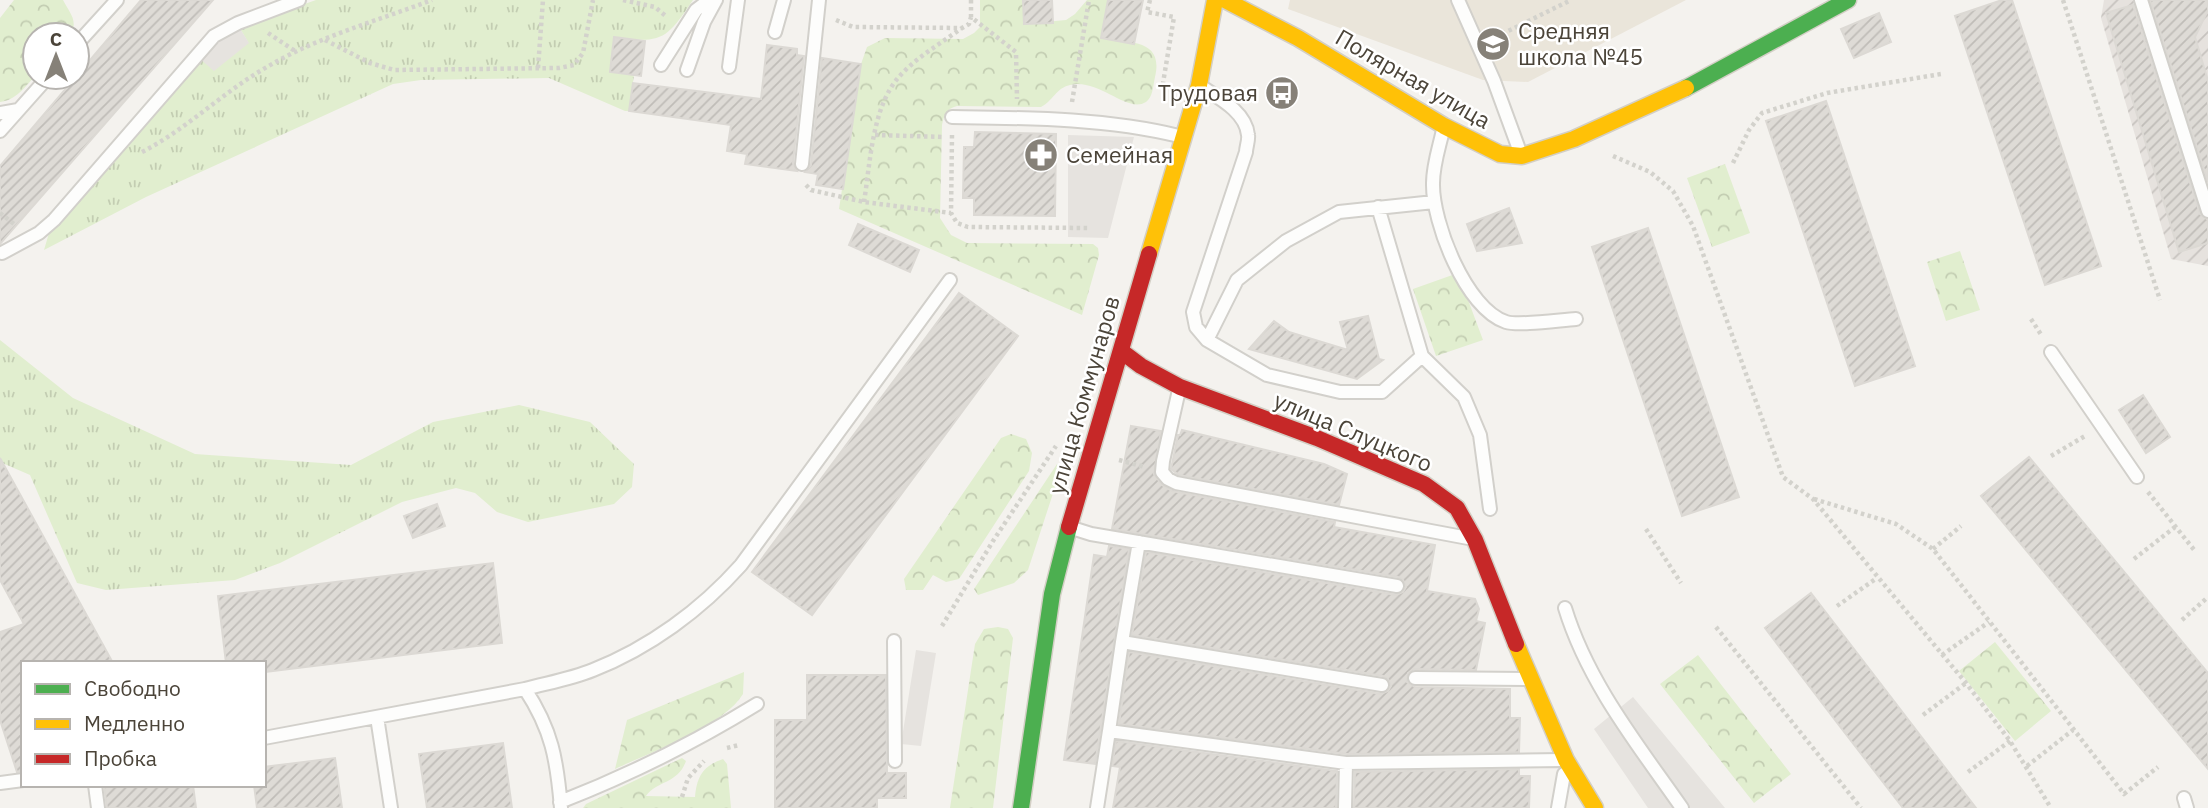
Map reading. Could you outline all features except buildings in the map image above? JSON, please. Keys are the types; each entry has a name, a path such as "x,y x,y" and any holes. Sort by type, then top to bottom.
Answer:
{"street":[{"name":"улица Коммунаров","path":"1021,808 1052,594 1069,527 1199,85 1215,0"},
{"name":"Полярная улица","path":"1225,0 1298,38 1444,127 1500,154 1522,156"},
{"path":"1522,156 1574,139 1702,81 1848,0"},
{"name":"улица Слуцкого","path":"1121,351 1141,366 1180,387 1317,438 1424,484 1457,508 1475,540 1566,760 1595,808"}],"lane":[{"path":"91,29 117,0"},
{"path":"2,253 47,227 214,36 238,23 299,0"},
{"path":"661,65 696,10 716,0"},
{"path":"687,70 704,22 716,0"},
{"path":"729,67 738,0"},
{"path":"775,32 784,0"},
{"path":"1458,0 1522,156"},
{"path":"2141,0 2208,211"},
{"path":"802,163 819,4"},
{"path":"1199,85 1228,104 1244,122 1248,136 1246,152 1193,312 1196,327 1207,340 1267,375 1340,392 1382,392 1422,356"},
{"path":"0,131 35,91"},
{"path":"0,113 18,110"},
{"path":"952,117 1069,120 1153,129 1183,137"},
{"path":"1444,127 1434,167 1434,202 1453,261 1475,299 1490,313 1507,322 1576,320"},
{"path":"1207,340 1237,280 1286,240 1339,212 1434,202"},
{"path":"1378,207 1422,356 1464,397 1480,435 1490,509"},
{"path":"266,738 525,689 592,670 646,644 689,614 723,585 740,565 950,281"},
{"path":"2051,352 2137,477"},
{"path":"1180,387 1162,472 1168,479 1176,483 1475,540"},
{"path":"1069,527 1091,534 1397,586"},
{"path":"1097,808 1139,542"},
{"path":"1565,608 1586,663 1619,717 1682,808"},
{"path":"894,641 895,761"},
{"path":"1122,642 1382,685"},
{"path":"1415,678 1531,679"},
{"path":"525,689 542,714 549,731 561,805 707,735 757,704"},
{"path":"377,717 391,808"},
{"path":"1109,731 1346,763 1566,760 1558,808"},
{"path":"1345,808 1346,763"},
{"path":"0,783 21,780"},
{"path":"95,787 98,808"}],"path":[{"path":"107,159 140,153 165,141 264,68 295,51 432,0"},
{"path":"538,68 543,0"},
{"path":"325,40 370,63 394,70 574,65 583,53 593,0"},
{"path":"624,0 655,7 668,18 679,37"},
{"path":"864,202 884,99 897,79 912,64 969,24 971,0"},
{"path":"1069,120 1089,0"},
{"path":"1150,0 1147,12 1174,17 1153,129"},
{"path":"1479,46 1571,0"},
{"path":"2063,0 2160,300"},
{"path":"819,4 837,21 853,27 962,29"},
{"path":"971,17 1016,52 1018,118"},
{"path":"260,29 295,51"},
{"path":"1733,163 1749,130 1762,113 1827,93 1941,74"},
{"path":"952,117 951,213 957,223 968,227 1088,228"},
{"path":"875,135 952,138"},
{"path":"1612,155 1650,172 1673,191 1693,226 1783,477 1813,499 1966,683 2027,766 2050,808"},
{"path":"802,163 802,175 811,190 864,202 951,213"},
{"path":"2051,456 2101,426"},
{"path":"942,626 993,541 1058,443"},
{"path":"1112,458 1162,472"},
{"path":"2137,477 2195,551"},
{"path":"1813,499 1896,524 1933,549 2124,794 2158,767"},
{"path":"1933,549 1961,526"},
{"path":"2134,559 2175,527"},
{"path":"1646,528 1681,583"},
{"path":"1837,606 1877,578"},
{"path":"2182,620 2208,597"},
{"path":"1942,655 1989,622"},
{"path":"1716,627 1861,808"},
{"path":"1923,715 1966,683"},
{"path":"2027,766 2073,730"},
{"path":"1968,772 2010,741"},
{"path":"722,750 739,745"},
{"path":"682,797 693,770 708,758"}],"shaded area":[{"name":"Средняя школа №45","path":"1290,0 1686,0 1528,82 1483,80 1288,9"},
{"path":"2104,0 2208,0 2208,266 2171,259 2101,18"},
{"path":"239,27 249,43 214,71 199,58 217,39"},
{"path":"1068,135 1134,137 1108,238 1068,237"},
{"path":"916,650 936,653 921,746 901,744"},
{"path":"1633,697 1725,808 1648,808 1594,729"}],"green space":[{"path":"14,0 63,0 73,21 21,21 21,91 0,102 0,18"},
{"path":"316,0 693,0 676,24 662,36 643,40 614,38 610,72 634,75 629,111 549,78 421,80 393,84 146,197 44,250 49,233 199,58 248,42 239,27"},
{"path":"980,0 1023,0 1024,24 1066,20 1087,0 1108,0 1101,38 1142,45 1150,49 1154,56 1155,77 1146,102 1130,103 1091,86 1070,85 1041,107 953,107 948,111 942,125 940,218 951,235 967,243 1093,244 1098,248 1099,255 1082,315 839,209 861,64 867,47 885,38 963,39 980,27"},
{"path":"1725,164 1750,233 1712,247 1687,178"},
{"path":"1960,251 1980,310 1946,321 1927,262"},
{"path":"1458,273 1483,340 1436,356 1413,289"},
{"path":"0,340 73,398 195,454 351,465 433,422 519,405 590,422 634,464 632,487 614,504 528,522 497,512 475,493 456,488 402,502 280,563 235,580 106,590 77,583 30,475 0,462"},
{"path":"1011,434 1026,439 1032,453 1029,471 959,579 946,582 933,575 923,590 906,590 904,579 1001,438"},
{"path":"1057,464 1061,469 1028,570 1014,583 978,595 974,589"},
{"path":"984,629 1008,629 1013,638 993,808 950,808 975,644"},
{"path":"1995,642 2051,711 2015,741 1959,671"},
{"path":"1698,655 1791,774 1754,803 1660,684"},
{"path":"744,672 743,694 720,717 685,738 615,769 627,720"},
{"path":"682,758 686,761 678,774 655,787 646,796 695,797 702,773 710,765 723,759 727,764 731,808 583,808 586,804"}],"traffic: fast":[{"path":"1686,88 1848,0"},
{"path":"1021,808 1052,594 1069,527"}],"traffic: slow":[{"path":"1149,254 1199,85 1215,0"},
{"path":"1225,0 1298,38 1444,126 1500,154 1522,156 1574,139 1686,88"},
{"path":"1516,644 1566,760 1595,808"}],"traffic: jam":[{"path":"1069,527 1149,254"},
{"path":"1121,351 1141,366 1180,387 1317,438 1424,484 1457,508 1475,540 1516,644"}],"place":[{"name":"Средняя школа №45","path":"1493,44"},
{"name":"Трудовая","path":"1282,93"},
{"name":"Семейная","path":"1041,155"}]}
